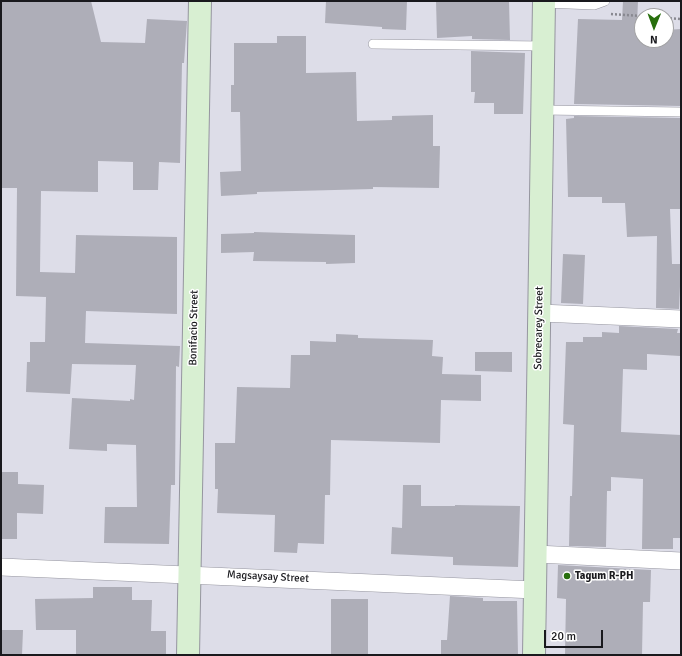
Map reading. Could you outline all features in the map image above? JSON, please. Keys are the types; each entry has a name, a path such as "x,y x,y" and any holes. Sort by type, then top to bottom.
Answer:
{"main road":[{"name":"Bonifacio Street","path":"188,655 200,1"},
{"name":"Sobrecarey Street","path":"534,655 544,2"}],"street":[{"path":"540,312 681,319"},
{"path":"536,554 681,561"},
{"name":"Magsaysay Street","path":"1,567 535,590"}],"lane":[{"path":"544,2 594,5 604,1"},
{"path":"373,44 544,46"},
{"path":"543,110 681,112"}],"building":[{"path":"1,1 91,1 101,42 145,43 147,19 187,21 184,63 182,63 180,163 159,162 158,190 133,190 133,162 98,161 98,192 41,191 40,272 75,273 76,235 177,237 177,314 86,311 85,343 180,346 179,367 176,366 175,485 171,485 169,544 104,543 105,507 137,507 136,445 107,444 107,451 69,449 72,398 134,400 136,365 72,364 70,394 26,392 27,362 30,362 30,342 45,342 46,297 16,296 17,188 1,188"},
{"path":"326,1 407,1 406,30 325,23"},
{"path":"436,1 509,1 510,40 472,39 472,36 437,38"},
{"path":"623,1 638,1 638,8 634,8 634,48 674,48 674,29 681,29 681,106 574,104 578,19 622,20"},
{"path":"277,36 306,36 306,73 356,72 357,121 392,120 392,116 433,115 433,146 440,146 439,188 373,187 373,189 257,192 257,194 221,196 220,172 241,171 240,112 231,112 231,85 234,85 234,43 277,43"},
{"path":"471,51 525,53 523,114 494,114 494,103 474,103 475,92 471,92"},
{"path":"574,116 681,118 681,209 670,209 672,264 681,264 679,309 656,308 657,236 627,237 625,203 602,203 602,197 568,197 566,119 574,118"},
{"path":"254,232 355,235 355,263 326,264 326,262 253,261 254,252 221,253 221,234"},
{"path":"563,254 585,255 583,304 561,303"},
{"path":"619,326 678,329 677,333 681,333 680,356 647,354 647,370 623,369 621,432 681,435 681,538 673,538 673,549 642,549 643,479 611,477 611,491 607,491 606,547 569,546 574,425 563,424 566,342 583,342 583,337 602,337 602,332 619,333"},
{"path":"336,334 358,335 358,338 433,340 432,356 443,357 442,374 481,375 481,401 441,400 440,443 331,440 330,495 325,495 324,544 298,543 297,553 274,552 275,515 217,513 218,489 215,489 215,443 235,443 237,387 290,388 291,355 310,355 310,341 336,342"},
{"path":"475,352 512,352 512,372 475,371"},
{"path":"1,472 18,472 18,484 44,485 43,514 17,513 17,539 1,539"},
{"path":"403,485 421,485 421,506 520,506 518,567 453,565 453,557 391,554 392,527 402,528"},
{"path":"558,565 651,570 650,602 643,602 642,655 565,655 566,599 557,598"},
{"path":"93,587 132,587 132,600 152,600 151,631 166,631 166,655 76,655 76,630 36,630 35,599 93,598"},
{"path":"450,596 483,598 483,601 517,601 518,655 441,655 441,640 447,640"},
{"path":"331,599 368,599 368,655 331,655"},
{"path":"1,630 23,630 22,655 1,655"}],"place":[{"name":"Tagum R-PH","path":"567,576"}]}
